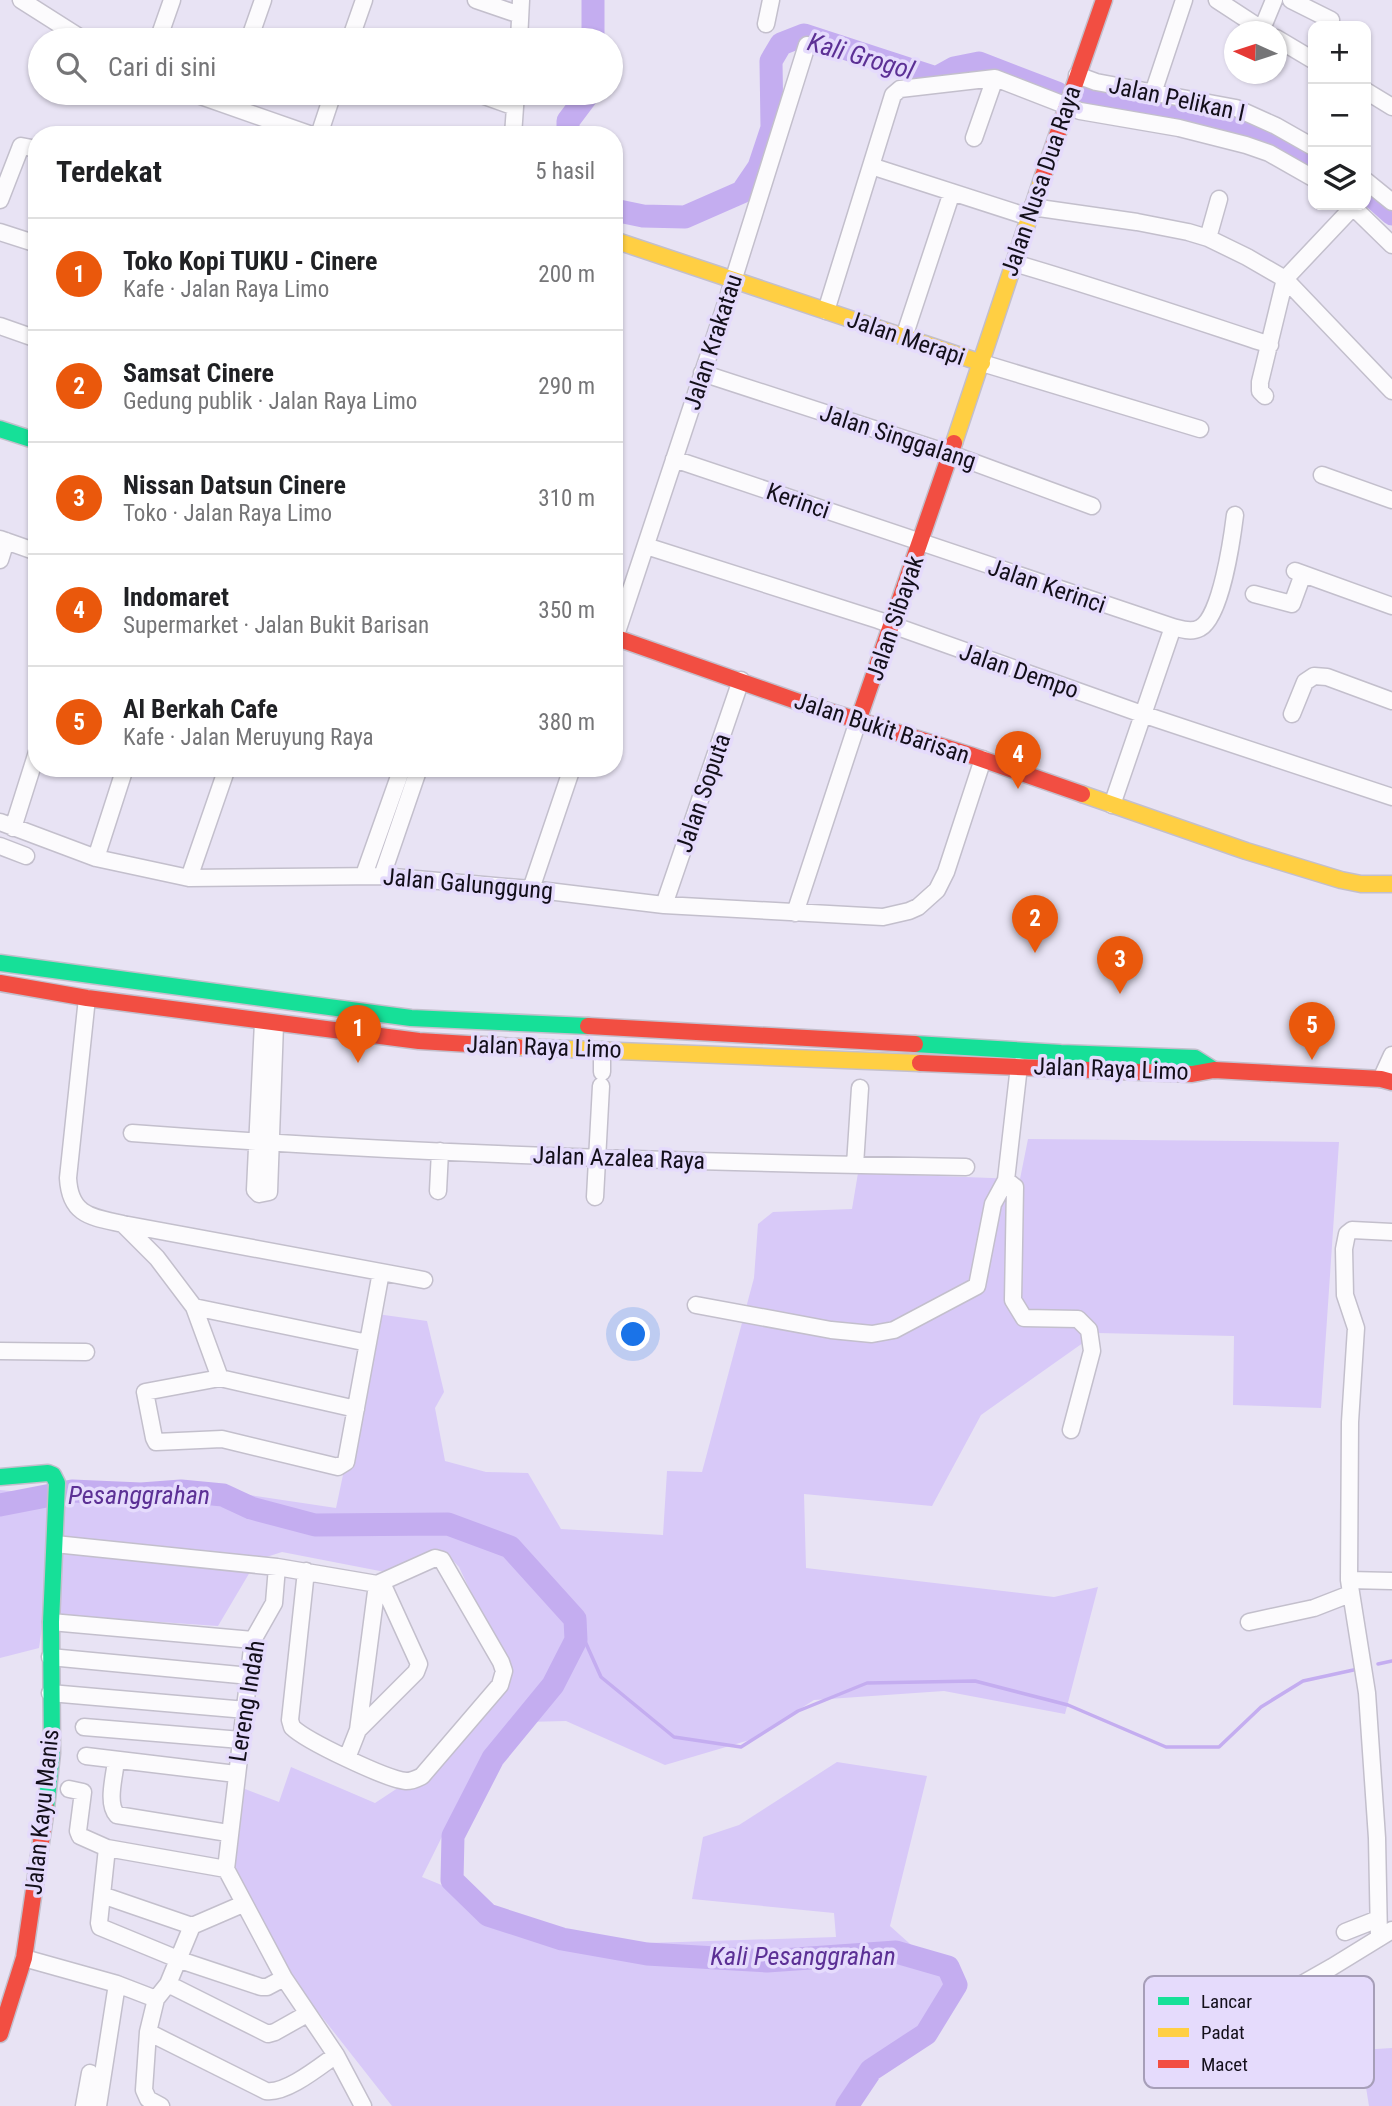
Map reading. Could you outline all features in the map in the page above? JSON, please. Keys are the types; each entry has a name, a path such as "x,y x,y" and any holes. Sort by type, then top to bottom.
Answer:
{"street":[{"path":"21,0 65,28"},
{"path":"162,28 172,0"},
{"path":"253,28 263,0"},
{"path":"354,28 364,0"},
{"path":"476,0 520,7 519,28"},
{"path":"766,24 771,0"},
{"name":"Jalan Nusa Dua Raya","path":"982,363 1104,0"},
{"path":"1153,93 1184,0"},
{"path":"1217,0 1250,21"},
{"path":"1267,21 1274,0"},
{"path":"1291,0 1309,4 1331,20"},
{"path":"1287,44 1308,57"},
{"name":"Jalan Krakatau","path":"623,615 807,45"},
{"name":"Jalan Pelikan I","path":"1077,75 1091,81 1236,108 1308,144"},
{"path":"974,138 995,78"},
{"path":"826,311 893,95 897,90 995,78 1066,107 1179,128 1247,145 1269,153 1308,175"},
{"path":"1371,94 1392,107"},
{"path":"243,105 291,126"},
{"path":"321,126 329,105"},
{"path":"514,126 515,105"},
{"path":"0,201 28,149"},
{"path":"871,166 952,192 1031,212 1137,222 1208,238 1285,279 1392,391"},
{"path":"1371,185 1387,197 1392,178"},
{"path":"904,337 952,192"},
{"path":"1208,238 1219,199"},
{"path":"1265,396 1260,391 1259,382 1285,279 1348,210"},
{"path":"1356,210 1392,245"},
{"path":"0,232 28,241"},
{"name":"Jalan Merapi","path":"623,243 982,363 1200,429"},
{"path":"1014,262 1270,345"},
{"path":"0,326 28,336"},
{"name":"Jalan Sibayak","path":"796,913 858,721 982,363"},
{"name":"Jalan Singgalang","path":"702,373 951,454 1092,506"},
{"path":"0,429 28,438"},
{"name":"Kerinci","path":"674,459 921,543"},
{"path":"1322,475 1392,500"},
{"path":"1112,805 1173,627 1199,629 1209,618 1222,584 1235,515"},
{"path":"0,560 3,540 28,549"},
{"name":"Jalan Kerinci","path":"921,543 1173,627"},
{"name":"Jalan Dempo","path":"646,546 892,626 1142,714 1392,797"},
{"path":"1254,594 1292,604 1299,572 1392,606"},
{"name":"Jalan Bukit Barisan","path":"623,642 1310,871 1361,884 1392,884"},
{"path":"1292,714 1306,682 1314,676 1327,677 1392,701"},
{"name":"Jalan Soputa","path":"664,905 741,680"},
{"name":"Jalan Galunggung","path":"6,825 96,858 189,878 382,876 531,889 664,905 883,917 909,911 929,899 937,890 946,872 983,760"},
{"path":"6,825 28,773"},
{"path":"96,858 122,777"},
{"path":"189,878 223,777"},
{"path":"364,875 399,777"},
{"path":"382,876 416,777"},
{"path":"531,889 569,777"},
{"path":"0,846 26,856"},
{"name":"Jalan Raya Limo","path":"0,963 411,1018 1195,1058 1214,1070"},
{"name":"Jalan Raya Limo","path":"0,983 87,998 419,1041 1192,1074 1214,1070"},
{"path":"87,998 68,1178 69,1192 75,1206 82,1212 98,1219 123,1224 424,1280"},
{"path":"265,1143 269,1023"},
{"path":"634,1051 635,1030"},
{"path":"981,1047 981,1065"},
{"path":"595,1197 603,1050"},
{"path":"1214,1070 1386,1081 1392,1055"},
{"path":"696,1305 831,1330 872,1334 894,1330 978,1286 993,1204 1006,1180 1019,1066"},
{"path":"855,1165 860,1088"},
{"name":"Jalan Azalea Raya","path":"132,1133 265,1143 598,1158 966,1167"},
{"path":"438,1191 440,1151"},
{"path":"1006,1180 1014,1187 1013,1300 1018,1311 1024,1318 1078,1319 1089,1330 1092,1351 1071,1430"},
{"path":"123,1224 157,1258 194,1307 220,1378"},
{"path":"1318,1976 1386,1934 1378,1919 1377,1838 1367,1693 1350,1587 1350,1422 1356,1328 1345,1295 1345,1249 1347,1234 1352,1230 1392,1232"},
{"path":"356,1409 220,1378 145,1392 156,1442 222,1438 338,1467 346,1462 356,1409 381,1272"},
{"path":"194,1307 368,1343"},
{"path":"0,1351 83,1357 0,1362"},
{"path":"0,1478 53,1475 57,1483 55,1544 277,1567 306,1571 379,1583 435,1558 442,1560 501,1662 503,1678 500,1685 422,1776 415,1780 398,1779 347,1758 294,1730 290,1724 306,1571"},
{"name":"Jalan Kayu Manis","path":"0,2034 24,1958 43,1838 52,1753 50,1657 55,1544"},
{"name":"Lereng Indah","path":"226,1869 253,1640 274,1602 277,1567"},
{"path":"1250,1622 1314,1608 1350,1587 1392,1581"},
{"path":"358,1730 416,1672 419,1664 379,1583"},
{"path":"347,1758 358,1730 379,1583"},
{"path":"51,1622 253,1640"},
{"path":"50,1657 250,1676"},
{"path":"50,1693 246,1710"},
{"path":"84,1727 241,1740"},
{"path":"86,1756 236,1774"},
{"path":"116,1760 112,1810 117,1815 229,1833"},
{"path":"69,1788 83,1792 79,1836 107,1848 226,1869 284,1979 336,2055 363,2106"},
{"path":"107,1848 100,1927 180,1960 264,1988 284,1979"},
{"path":"102,1895 192,1926 243,1904"},
{"path":"1345,1932 1378,1919"},
{"path":"161,2106 148,2099 144,2090 148,2032 156,1999 168,1984 180,1960 192,1926"},
{"path":"24,1958 117,1984 156,1999"},
{"path":"98,2106 117,1984"},
{"path":"168,1984 268,2034 307,2014"},
{"path":"148,2032 266,2091 273,2092 289,2086 336,2055"},
{"path":"84,2106 90,2073"}],"shaded area":[{"path":"1028,1139 1339,1142 1321,1408 1233,1405 1234,1336 1097,1333 981,1415 932,1506 804,1494 806,1568 1054,1597 1098,1587 1065,1714 944,1691 814,1700 753,1739 665,1765 566,1721 525,1722 484,1752 422,1877 588,1945 836,1937 834,1913 692,1899 703,1837 739,1825 837,1762 927,1776 890,1926 947,1977 920,2037 841,2106 392,2106 278,1961 231,1863 240,1787 279,1802 291,1767 375,1803 413,1778 510,1675 459,1567 444,1551 418,1558 385,1572 282,1552 257,1560 218,1626 44,1614 39,1648 0,1658 0,1490 161,1505 169,1483 336,1508 377,1314 427,1321 444,1392 435,1408 445,1461 486,1472 528,1473 561,1529 663,1535 667,1471 702,1472 754,1278 758,1224 773,1212 852,1209 858,1173 1020,1179"},
{"path":"1392,2048 1392,2106 1369,2106 1366,2088 1374,2088 1374,2049"}],"waterway":[{"name":"Kali Grogol","path":"593,0 593,28"},
{"name":"Kali Grogol","path":"623,212 643,216 685,217 742,192 759,167 772,128 771,61 781,44 804,35 936,78 954,68 979,63 1057,93"},
{"name":"Kali Grogol","path":"1090,96 1255,127 1308,157"},
{"name":"Kali Grogol","path":"568,126 568,121 580,105"},
{"name":"Kali Grogol","path":"1371,195 1392,214"},
{"name":"Kali Pesanggrahan","path":"0,1505 72,1491 141,1494 181,1491 223,1495 251,1508 315,1525 448,1524 510,1547 575,1619 576,1640 553,1685 493,1758 453,1836 452,1880 488,1915 562,1939 647,1954 767,1961 896,1952 948,1967 956,1985 926,2034 871,2070 847,2106"},
{"path":"575,1619 601,1677 674,1737 741,1747 798,1711 867,1683 975,1681 1068,1705 1166,1747 1219,1747 1261,1707 1303,1681 1358,1669"},
{"path":"1378,1664 1392,1661"}],"traffic: fast":[{"path":"0,429 28,438"},
{"path":"0,963 411,1018 588,1026"},
{"path":"915,1044 1195,1058 1214,1070"},
{"path":"0,1477 48,1473 53,1475 57,1483 51,1622 52,1753 46,1808"}],"traffic: slow":[{"path":"954,443 1043,176"},
{"path":"623,243 982,363"},
{"path":"1082,794 1246,851 1341,880 1361,884 1392,884"},
{"path":"518,1047 920,1063"}],"traffic: jam":[{"path":"1043,176 1104,0"},
{"path":"858,721 954,443"},
{"path":"623,640 799,702 973,756 1082,794"},
{"path":"0,983 87,998 419,1041 518,1047"},
{"path":"588,1026 915,1044"},
{"path":"920,1063 1192,1074 1214,1070 1381,1079 1392,1082"},
{"path":"0,2034 24,1958 46,1808"}],"place":[{"name":"Indomaret","path":"1018,789"},
{"name":"Samsat Cinere","path":"1035,953"},
{"name":"Nissan Datsun Cinere","path":"1120,994"},
{"name":"Al Berkah Cafe","path":"1312,1060"},
{"name":"Toko Kopi TUKU - Cinere","path":"358,1063"}],"water label":[{"name":"Pesanggrahan","path":"139,1495"}]}
